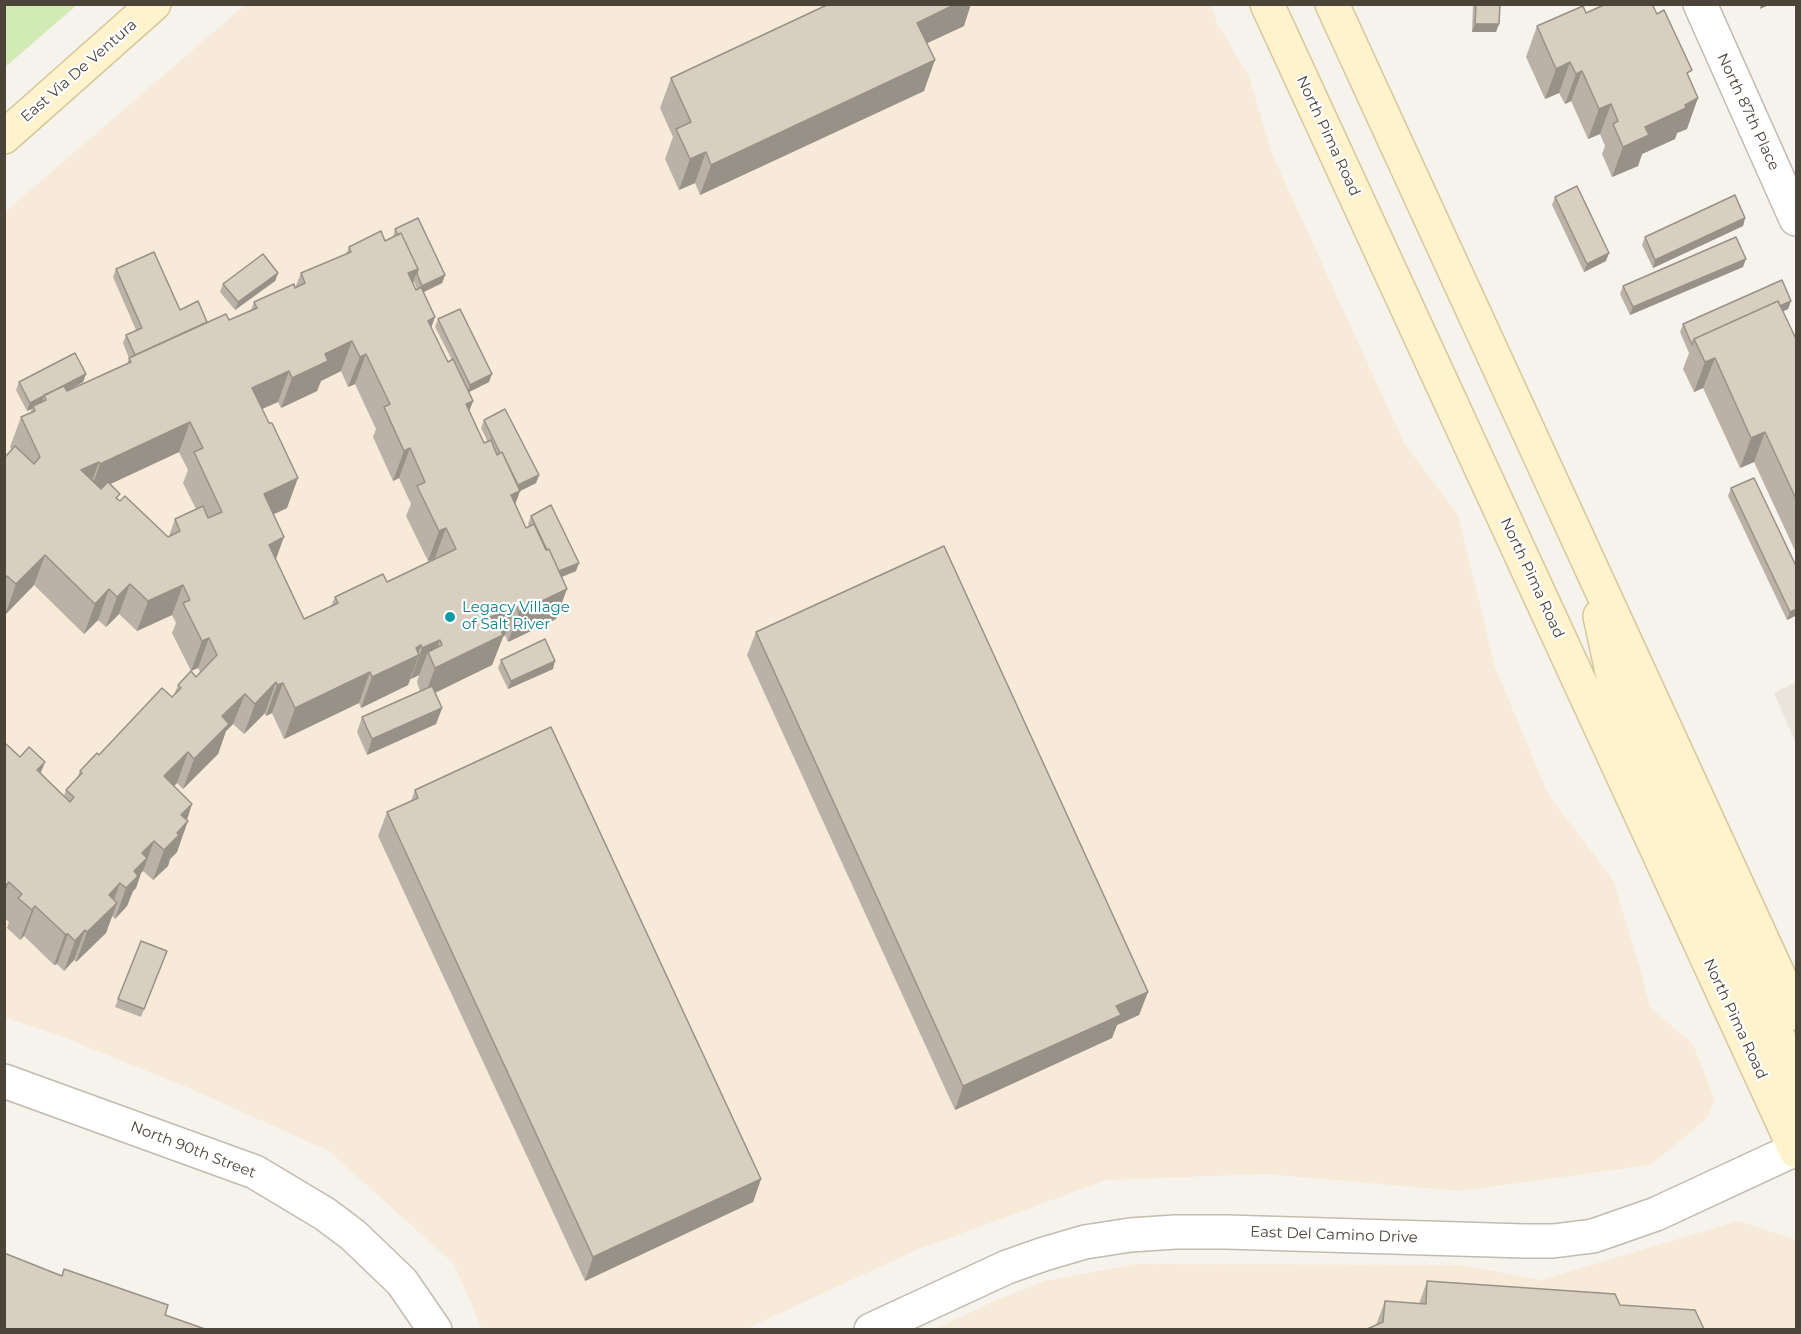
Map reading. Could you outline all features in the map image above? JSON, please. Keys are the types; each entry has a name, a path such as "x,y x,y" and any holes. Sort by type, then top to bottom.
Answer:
{"main road":[{"name":"East Via De Ventura","path":"4,137 154,4"},
{"name":"North Pima Road","path":"1267,4 1796,1150"},
{"path":"1332,4 1797,1013"},
{"path":"1587,558 1613,677 1792,1067 1796,1100 1796,1150"}],"street":[{"name":"North 87th Place","path":"1700,4 1797,219"},
{"name":"North 90th Street","path":"4,1081 255,1172 325,1214 353,1235 402,1282 435,1329"},
{"name":"East Del Camino Drive","path":"871,1329 1006,1267 1085,1242 1130,1234 1226,1232 1525,1241 1553,1241 1593,1236 1656,1214 1796,1150"}],"shaded area":[{"path":"1210,4 1217,23 1249,77 1272,154 1404,443 1458,515 1495,667 1548,794 1613,880 1650,1008 1693,1044 1715,1101 1706,1119 1650,1165 1460,1191 1266,1174 1106,1180 914,1251 746,1329 482,1329 454,1264 329,1151 189,1088 58,1035 5,1017 5,212 245,5"},
{"path":"1796,682 1796,743 1774,693"},
{"path":"1738,1221 1796,1240 1796,1329 934,1330 999,1299 1045,1281 1136,1264 1461,1265 1541,1280"}],"green space":[{"path":"5,4 77,4 77,5 5,67"}],"building":[{"path":"829,4 956,4 917,23 935,60 711,165 706,152 690,159 676,129 691,122 671,78"},
{"path":"1476,4 1500,4 1499,24 1475,24"},
{"path":"1606,4 1652,4 1657,14 1664,10 1692,70 1687,73 1698,98 1685,105 1686,108 1645,127 1649,135 1623,147 1613,124 1618,121 1611,104 1599,109 1582,71 1576,74 1570,62 1556,69 1537,26 1583,6 1586,13"},
{"path":"1577,186 1609,253 1587,264 1555,197"},
{"path":"1735,195 1745,218 1655,260 1645,237"},
{"path":"418,218 445,275 422,286 417,274 418,269 401,233 398,235 395,229"},
{"name":"Legacy Village of Salt River","path":"381,231 385,241 401,233 418,269 408,273 416,290 421,287 435,317 428,321 448,362 453,359 473,401 466,404 484,443 491,440 497,455 502,452 520,491 511,495 526,528 534,524 546,550 549,549 567,589 519,612 516,605 484,620 487,627 497,622 503,635 435,668 428,652 442,645 440,640 422,648 421,645 416,648 419,655 372,677 370,672 295,708 283,683 277,685 276,682 255,704 245,694 222,716 229,724 194,759 188,752 164,776 192,804 181,815 188,821 177,833 179,835 164,850 154,841 142,853 147,858 134,871 138,876 126,888 120,883 109,895 117,903 75,941 35,906 32,910 18,898 22,894 9,882 4,884 4,742 20,757 29,747 45,762 37,770 70,802 74,797 66,790 82,773 80,771 97,753 99,755 162,688 172,697 181,688 178,685 191,671 196,677 217,655 209,638 202,641 183,603 190,600 183,585 148,601 130,584 117,597 109,589 95,604 45,555 16,584 7,576 4,579 4,455 6,456 15,446 34,464 40,457 21,417 35,411 33,406 46,400 44,395 64,386 67,391 131,362 129,358 226,314 229,320 257,308 254,302 294,284 295,288 305,283 301,273 351,252 349,247","holes":["352,341 360,357 366,354 390,404 384,407 404,451 410,448 425,482 417,486 439,531 446,528 456,549 387,582 383,574 335,597 338,603 304,619 269,545 284,537 264,494 298,478 272,423 269,423 252,388 289,371 292,378 328,361 325,354","190,422 203,448 194,452 222,512 208,518 203,506 175,519 180,531 168,537 125,496 120,501 116,498 120,494 108,482 101,489 81,470 99,462 100,464"]},
{"path":"1736,237 1746,259 1633,307 1623,286"},
{"path":"154,252 180,310 198,301 207,322 135,355 126,335 142,328 116,269"},
{"path":"263,254 278,273 238,302 223,284"},
{"path":"1782,280 1791,301 1780,306 1778,301 1694,339 1692,345 1683,324"},
{"path":"1778,301 1797,341 1797,501 1765,432 1751,438 1715,358 1705,362 1694,339"},
{"path":"460,309 492,374 470,385 438,319"},
{"path":"75,353 86,374 30,403 19,382"},
{"path":"505,409 539,475 518,485 484,420"},
{"path":"1754,478 1797,568 1797,609 1790,612 1731,488"},
{"path":"551,505 579,563 559,571 531,516"},
{"path":"944,546 1148,992 1116,1006 1121,1015 963,1086 756,632"},
{"path":"545,639 555,661 511,681 501,660"},
{"path":"432,686 442,708 372,739 362,717"},
{"path":"551,727 761,1179 593,1257 387,812 418,798 415,790"},
{"path":"141,941 167,951 144,1009 118,999"},
{"path":"4,1253 62,1276 64,1269 168,1305 165,1315 205,1329 4,1329"},
{"path":"1427,1281 1615,1294 1620,1305 1695,1310 1704,1329 1367,1329 1383,1322 1385,1301 1426,1304"}],"place":[{"name":"Legacy Village of Salt River","path":"450,617"}]}
